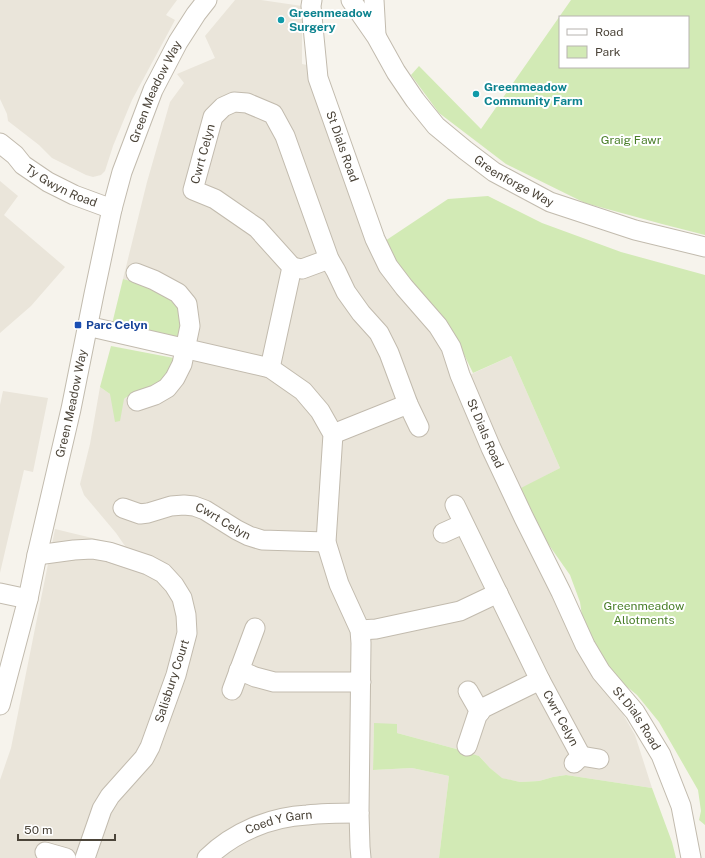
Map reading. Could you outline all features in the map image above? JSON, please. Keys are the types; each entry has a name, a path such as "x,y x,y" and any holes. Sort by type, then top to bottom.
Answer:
{"street":[{"name":"Green Meadow Way","path":"0,705 28,599 71,409 87,326 114,202 122,172 153,90 178,42 193,18 207,0"},
{"name":"St Dials Road","path":"312,0 311,6 318,78 375,239 388,266 438,326 451,347 460,375 491,448 585,645 601,672 635,712 661,755 681,806 691,858"},
{"name":"Greenforge Way","path":"351,0 376,36 403,83 436,126 494,172 550,202 635,230 705,248"},
{"name":"Greenforge Way","path":"374,0 376,36"},
{"name":"Cwrt Celyn","path":"292,267 256,228 215,199 193,190 213,117 223,107 234,102 247,103 273,114 285,136 329,259 346,292 379,334 389,353 408,404 419,427"},
{"name":"Ty Gwyn Road","path":"0,144 15,156 29,158 54,174 78,185 106,193 114,202"},
{"path":"270,368 292,267 302,269 329,259"},
{"path":"136,273 154,280 178,293 187,304 190,326 182,364 174,378 167,388 155,395 137,402"},
{"path":"87,326 270,368 303,391 320,410 333,434 326,542 339,584 360,630 361,643 359,813 361,858"},
{"path":"333,434 408,404"},
{"name":"Cwrt Celyn","path":"122,508 140,514 184,504 205,510 237,530 262,540 326,542"},
{"name":"Cwrt Celyn","path":"455,506 540,680 585,759"},
{"path":"443,534 463,524"},
{"name":"Salisbury Court","path":"37,554 92,549 109,552 148,565 163,573 174,585 182,598 186,615 187,633 176,675 150,747 144,758 110,796 102,809 85,858"},
{"path":"0,593 28,599"},
{"path":"360,630 376,629 460,611 498,593"},
{"path":"232,690 255,628"},
{"path":"239,670 254,677 274,682 361,682"},
{"name":"Cwrt Celyn","path":"480,712 483,708 540,680"},
{"path":"467,746 477,716 480,712 468,691"},
{"name":"Coed Y Garn","path":"207,858 232,838 254,827 278,819 307,815 359,813"},
{"path":"45,852 66,858"}],"shaded area":[{"path":"0,0 177,0 166,15 175,20 132,100 113,146 105,171 101,175 93,177 86,175 52,158 39,145 8,121 7,114 0,99"},
{"name":"Parc Celyn","path":"235,0 261,0 302,6 302,64 312,66 374,246 438,334 600,681 620,709 635,735 652,788 566,775 539,781 520,782 501,778 479,756 397,733 374,723 373,770 412,768 449,776 439,858 0,858 0,780 11,748 55,529 125,546 84,495 80,484 90,444 100,387 110,394 124,399 132,393 159,387 179,359 153,287 123,279 147,182 170,102 184,83 177,74 215,58 205,36"},
{"path":"0,181 18,196 4,215 65,267 31,306 0,333"},
{"path":"511,356 560,468 515,492 465,377"},
{"path":"3,391 48,398 33,472 24,470 0,573 0,405"}],"green space":[{"name":"Graig Fawr","path":"571,0 705,0 705,235 585,203 506,164 439,113 411,75 419,66 481,129 559,17 559,68 689,68 689,16 560,16"},
{"name":"Greenmeadow Allotments","path":"488,196 542,223 621,252 705,275 705,825 699,820 701,811 698,790 659,722 637,695 620,681 603,663 582,616 580,602 570,575 537,528 519,489 560,468 511,356 473,373 454,334 442,315 422,295 395,261 385,241 448,199"},
{"path":"123,279 153,287 176,301 184,309 183,340 112,324"},
{"path":"111,346 179,359 159,387 132,393 124,399 120,421 115,422 110,394 100,387"},
{"path":"374,723 397,724 397,733 479,756 502,778 520,782 539,781 566,775 652,788 672,842 676,858 439,858 449,776 412,768 373,770"}],"place":[{"name":"Greenmeadow Surgery","path":"281,20"},
{"name":"Greenmeadow Community Farm","path":"476,94"},
{"name":"Parc Celyn","path":"78,325"}]}
